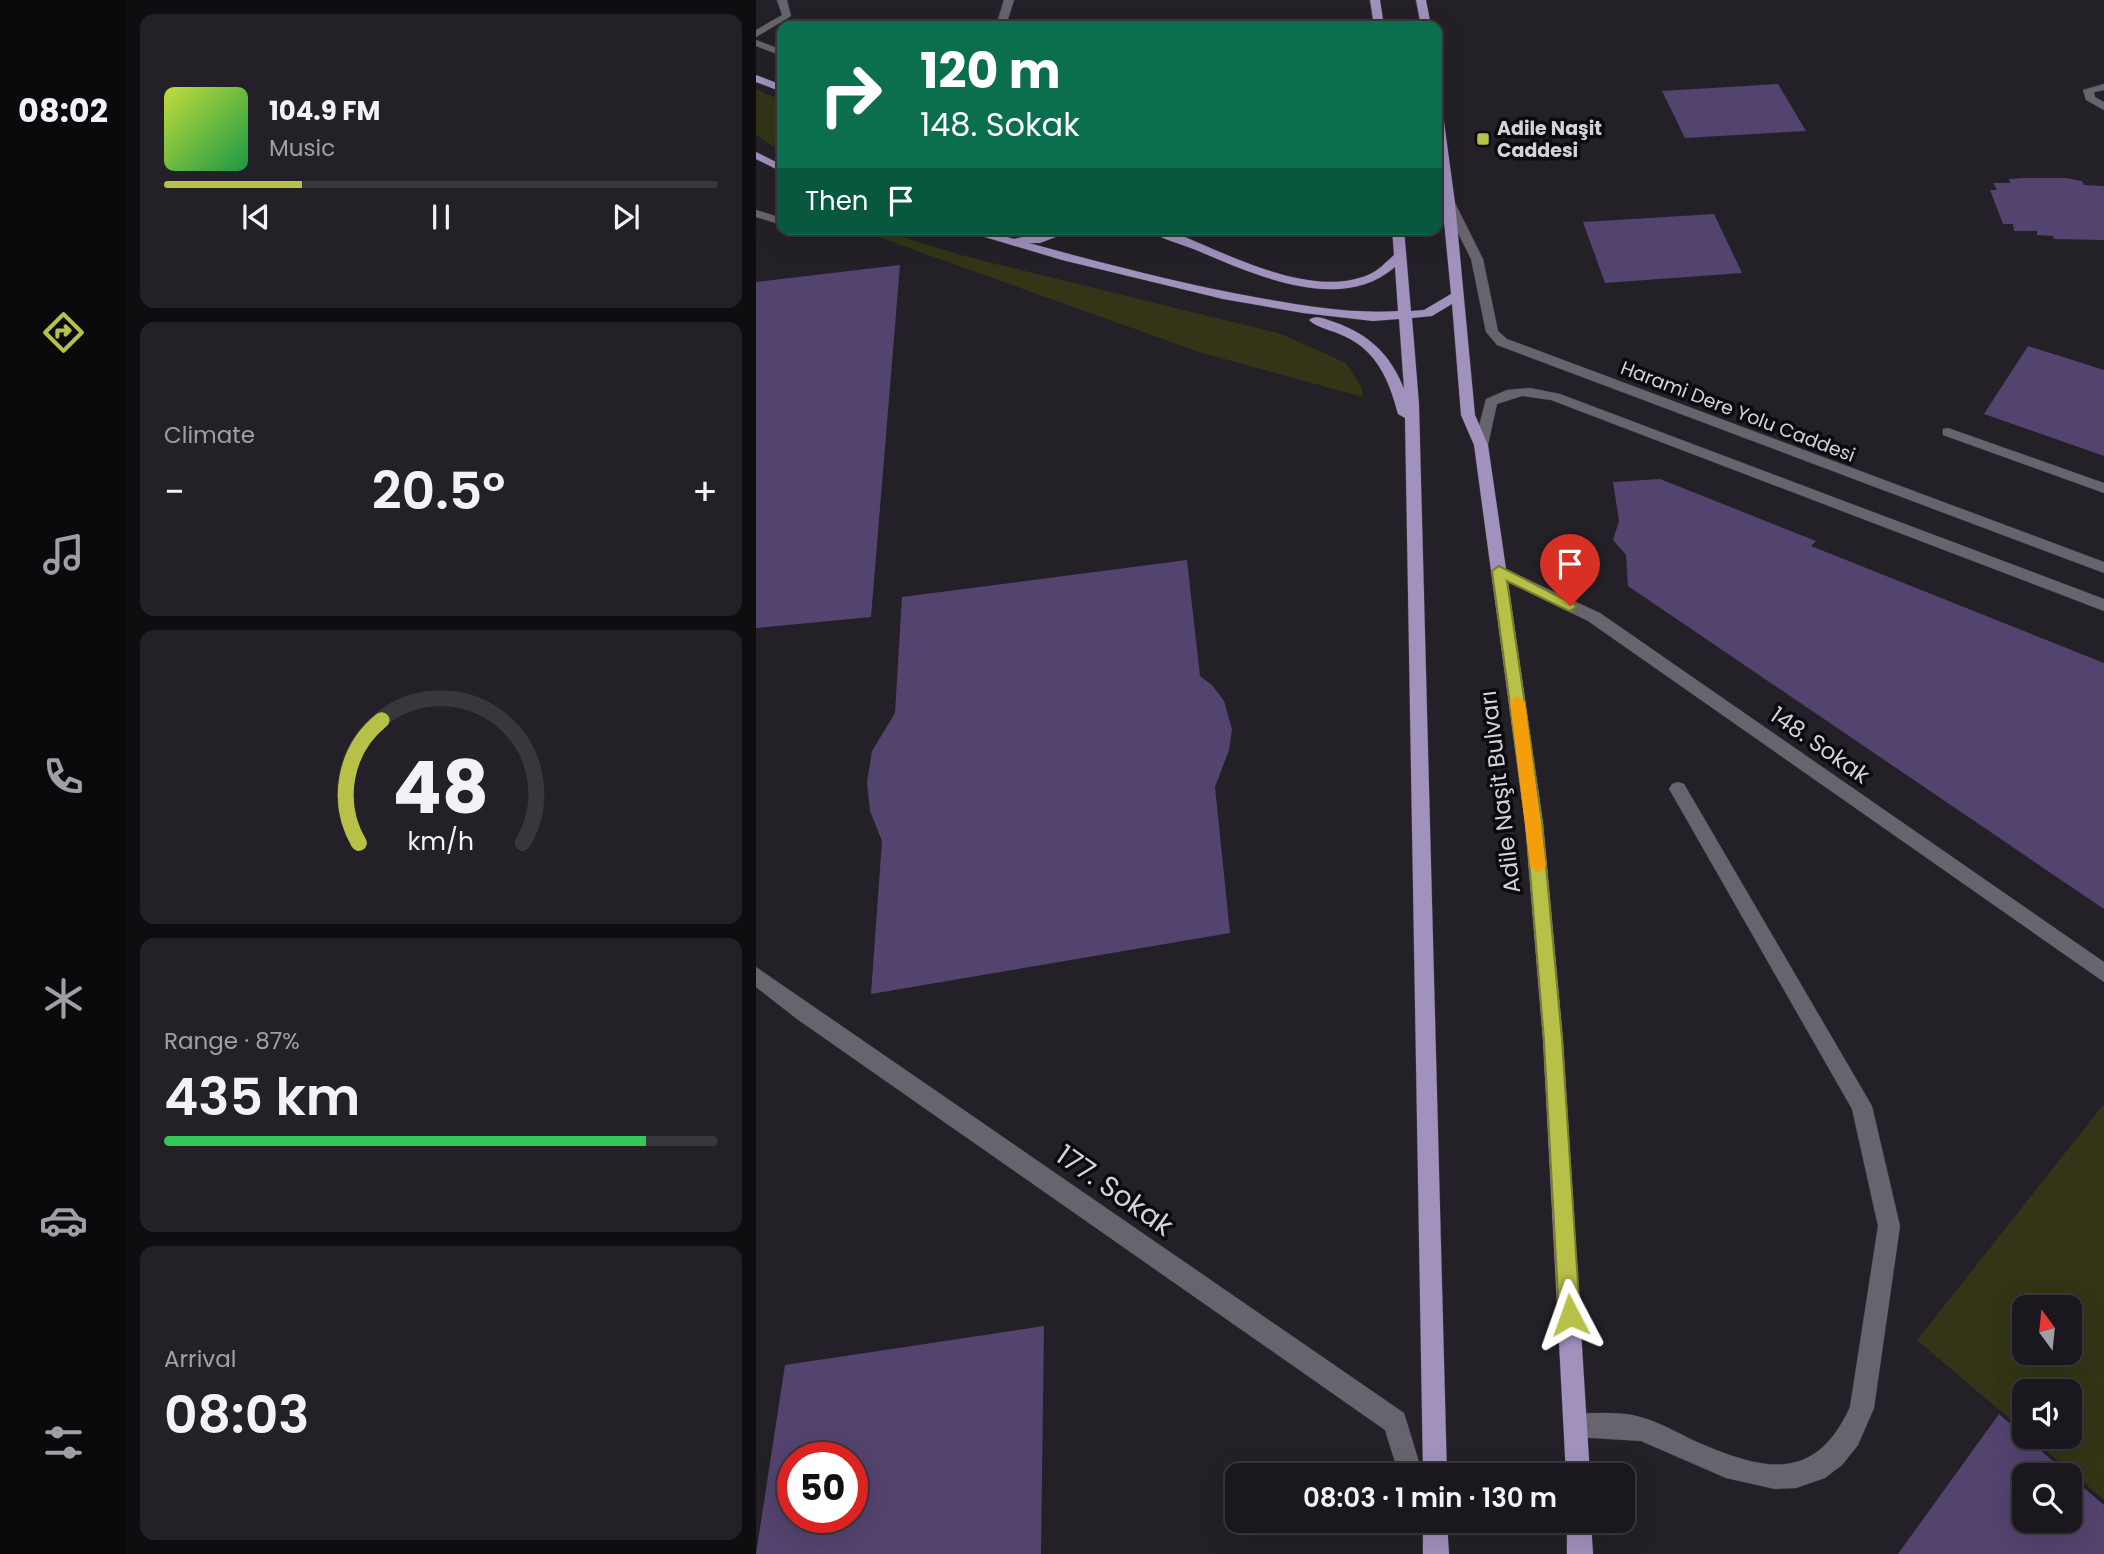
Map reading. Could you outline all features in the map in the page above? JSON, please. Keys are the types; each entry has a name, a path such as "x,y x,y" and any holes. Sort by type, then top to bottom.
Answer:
{"main road":[{"path":"1376,0 1378,21"},
{"path":"1421,0 1425,21"},
{"path":"756,78 777,87"},
{"name":"Adile Naşit Bulvarı","path":"1442,147 1468,415 1481,445 1535,836 1553,1040 1578,1463"},
{"path":"756,155 777,166"},
{"path":"987,235 1043,251 1269,304 1356,317 1406,316 1444,310 1457,296"},
{"path":"999,238 1036,240 1052,235"},
{"path":"1169,235 1276,276 1326,285 1351,284 1374,278 1401,256"},
{"path":"1399,235 1413,445 1435,1463"},
{"path":"1269,304 1329,325 1378,352 1396,378 1413,445"},
{"path":"1435,1533 1435,1554"},
{"path":"1579,1533 1580,1554"}],"street":[{"path":"778,21 786,16 787,12 782,0"},
{"path":"1003,21 1009,0"},
{"path":"756,34 777,21"},
{"path":"756,43 777,51"},
{"path":"2104,87 2088,90 2090,99 2104,107"},
{"name":"Harami Dere Yolu Caddesi","path":"1449,203 1477,259 1492,332 1502,342 2104,568"},
{"path":"756,213 777,220"},
{"path":"1481,445 1491,402 1504,393 1519,391 1555,397 2104,605"},
{"path":"1948,432 2104,488"},
{"name":"148. Sokak","path":"1499,571 1594,617 2104,973"},
{"path":"1576,1425 1640,1429 1758,1477 1801,1476 1824,1465 1843,1448 1855,1429 1862,1408 1889,1226 1862,1106 1678,789"},
{"name":"177. Sokak","path":"756,976 804,1013 1395,1422 1407,1463"},
{"path":"1428,1533 1435,1554"}],"green space":[{"path":"756,89 777,99 777,149 756,135"},
{"path":"873,235 895,235 964,256 1281,334 1346,363 1362,388 1363,397 1199,352"},
{"path":"2104,1104 2104,1500 2082,1481 2082,1463 2061,1463 2044,1449 2082,1449 2082,1379 2012,1379 2012,1421 1917,1340"}],"building":[{"path":"1778,84 1806,131 1685,138 1662,91"},
{"path":"2066,178 2082,181 2084,185 2104,186 2104,240 2054,239 2053,236 2037,235 2037,231 2014,231 2013,224 2003,224 1990,190 1997,190 1993,183 2010,183 2009,179"},
{"path":"1714,214 1742,273 1605,283 1583,222"},
{"path":"900,265 871,617 756,628 756,282"},
{"path":"2028,346 2104,370 2104,456 1984,414"},
{"path":"1660,479 1816,541 1811,546 2104,663 2104,909 1628,586 1626,555 1613,540 1619,521 1613,482"},
{"path":"1187,560 1200,676 1212,685 1224,701 1232,729 1229,750 1215,787 1230,933 871,994 882,841 870,811 867,782 872,751 895,713 902,597"},
{"path":"1044,1326 1041,1554 756,1554 785,1365"},
{"path":"1999,1414 2012,1425 2012,1449 2039,1449 2055,1463 2012,1463 2012,1533 2082,1533 2082,1486 2104,1505 2104,1554 1898,1554"}],"slow traffic":[{"path":"1517,702 1538,866"}],"place":[{"name":"Adile Naşit Caddesi","path":"1483,139"}],"route":[{"path":"1570,606 1499,571 1534,823 1553,1040 1570,1315"}]}
